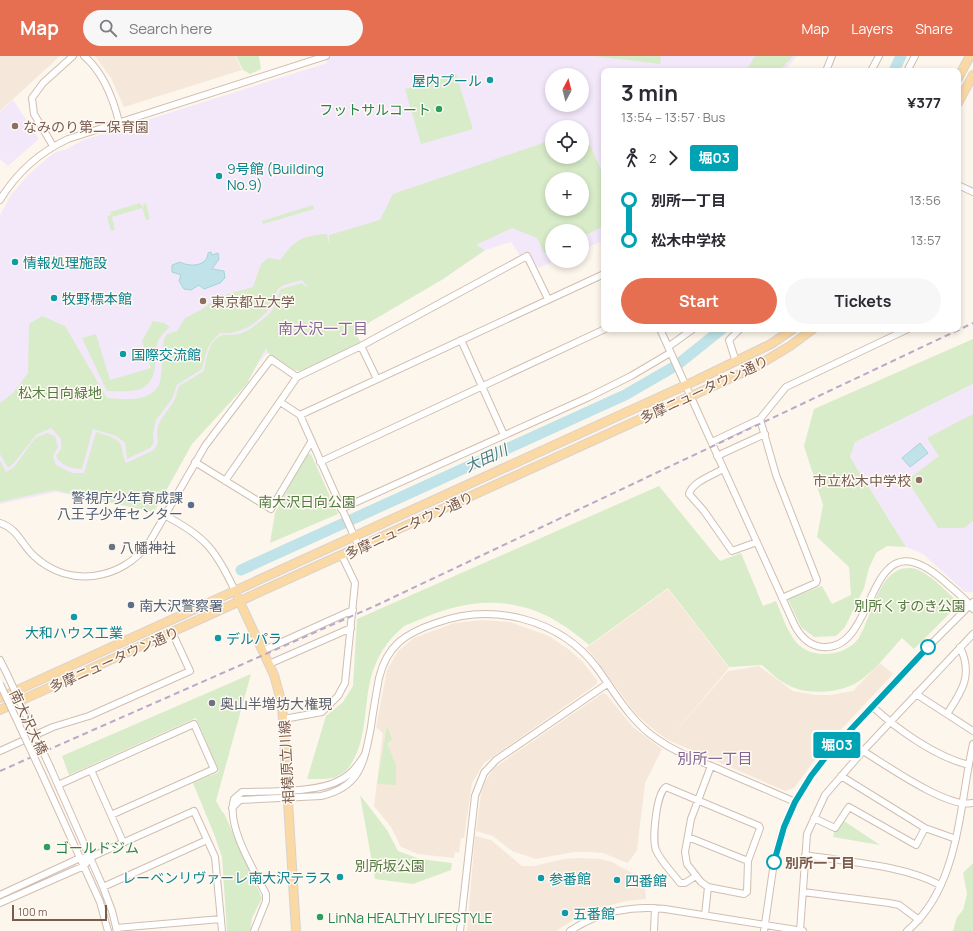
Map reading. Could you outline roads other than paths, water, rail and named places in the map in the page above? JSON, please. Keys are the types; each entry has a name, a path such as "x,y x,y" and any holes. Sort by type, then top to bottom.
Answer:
{"main road":[{"path":"961,72 970,56"},
{"path":"961,97 973,75"},
{"name":"多摩ニュータウン通り","path":"0,698 685,386 771,344 789,332"},
{"name":"多摩ニュータウン通り","path":"0,710 342,556 755,367 790,346 809,332"},
{"name":"相模原立川線","path":"235,591 269,664 280,692 284,719 296,931"}],"street":[{"path":"52,146 34,114 32,98 43,83 73,56"},
{"path":"84,56 94,66 105,83 119,122"},
{"path":"827,68 832,56"},
{"path":"873,68 879,56"},
{"path":"909,68 915,56"},
{"path":"0,200 22,170 52,146 82,133 321,57"},
{"path":"961,186 973,192"},
{"path":"226,481 297,377 361,346 527,256 548,299"},
{"path":"300,416 601,275"},
{"path":"320,462 482,385 601,331"},
{"path":"661,332 756,542 800,634 813,645 822,647 838,646 852,635 882,575 898,563 914,563 927,568 972,605 873,707 819,766 795,802 777,850 764,928"},
{"path":"342,512 631,376 670,352 690,332"},
{"path":"736,362 728,343 737,332"},
{"path":"712,442 760,419 786,387 902,332"},
{"path":"461,340 504,435"},
{"path":"361,346 377,379"},
{"path":"0,523 11,528 35,557 49,567 70,575 93,577 102,576 118,570 139,556 149,543 195,462 271,359 297,377"},
{"path":"280,402 300,416 359,548"},
{"path":"760,419 776,475 817,580 816,583 782,598"},
{"path":"718,456 765,434"},
{"path":"195,462 271,509 311,442"},
{"path":"723,469 704,480 691,490 689,494 732,551 756,542"},
{"path":"164,515 185,526 206,542 220,561 235,591"},
{"path":"284,719 322,712 338,696 345,683 355,584 342,556"},
{"path":"262,650 353,610"},
{"path":"254,931 266,901 266,894 240,840 232,808 240,800 288,794 321,796 345,786 358,774 363,764 379,678 389,653 411,633 451,618 472,614 497,614 517,617 539,624 574,645 591,661 631,716 650,734 675,751 795,802"},
{"path":"269,664 351,628"},
{"path":"0,751 53,727 89,716 190,671 172,632"},
{"path":"570,931 584,923 610,913 631,909 655,908 705,915 764,928 801,931 807,834 825,795 916,694 973,634"},
{"path":"946,714 971,678 972,664 960,647"},
{"name":"南大沢大橋","path":"0,660 91,857 103,887 116,929"},
{"name":"南大沢大橋","path":"0,684 100,902 108,931"},
{"path":"460,931 475,796 479,781 487,769 496,760 607,684"},
{"path":"916,694 973,731"},
{"path":"15,703 31,738"},
{"path":"873,707 891,722 948,758 969,764"},
{"path":"58,785 194,724 214,769 111,815"},
{"path":"908,931 919,920 931,903 940,885 956,839 963,803 970,781 969,764 973,744"},
{"path":"864,751 936,795 963,803 973,803"},
{"path":"696,876 685,884 680,883 657,851 654,838 660,796 663,788 666,787 698,800 759,826 760,828 748,861 747,892 744,894 708,887 696,876 687,864 684,857 698,800 711,766"},
{"path":"91,770 123,842"},
{"path":"841,776 925,828 956,839"},
{"path":"814,818 835,828 849,807 916,845 925,828"},
{"path":"0,895 80,858 91,857 194,811 215,857 222,931"},
{"path":"688,837 748,861"},
{"path":"103,887 207,840"},
{"path":"805,856 906,872 927,878 940,885"},
{"path":"0,903 84,866 91,857"},
{"path":"705,915 708,887"},
{"path":"803,892 899,905 919,920"},
{"path":"654,931 655,908"},
{"path":"116,929 221,919"}],"water":[{"path":"211,252 212,255 218,253 219,259 212,269 224,271 225,278 220,283 204,289 199,285 191,290 184,289 179,281 181,275 172,272 172,265 180,262 188,265 197,265 204,261 207,258 208,253"},
{"path":"920,443 928,453 910,467 902,458"}],"waterway":[{"name":"大田川","path":"895,68 901,56"},
{"name":"大田川","path":"241,570 625,395 677,365 718,332"}],"railway":[{"path":"961,329 973,323"},
{"path":"0,771 377,605 954,332"}],"place":[{"name":"屋内プール","path":"490,80"},
{"name":"フットサルコート","path":"439,109"},
{"name":"なみのり第二保育園","path":"15,126"},
{"name":"9号館 (Building No.9)","path":"219,176"},
{"name":"情報処理施設","path":"15,262"},
{"name":"牧野標本館","path":"54,298"},
{"name":"東京都立大学","path":"203,301"},
{"name":"国際交流館","path":"123,354"},
{"name":"市立松木中学校","path":"919,480"},
{"name":"警視庁少年育成課 八王子少年センター","path":"191,505"},
{"name":"八幡神社","path":"112,547"},
{"name":"南大沢警察署","path":"131,605"},
{"name":"大和ハウス工業","path":"74,617"},
{"name":"デルパラ","path":"218,638"},
{"name":"奥山半増坊大権現","path":"212,703"},
{"name":"ゴールドジム","path":"47,847"},
{"name":"別所一丁目","path":"774,862"},
{"name":"レーベンリヴァーレ南大沢テラス","path":"340,877"},
{"name":"参番館","path":"541,878"},
{"name":"四番館","path":"617,880"},
{"name":"五番館","path":"565,913"},
{"name":"LinNa HEALTHY LIFESTYLE","path":"320,917"}],"district":[{"name":"南大沢一丁目","path":"323,328"},
{"name":"別所一丁目","path":"715,758"}],"park label":[{"name":"松木日向緑地","path":"60,392"},
{"name":"南大沢日向公園","path":"307,501"},
{"name":"別所くすのき公園","path":"910,605"},
{"name":"別所坂公園","path":"390,865"}]}
